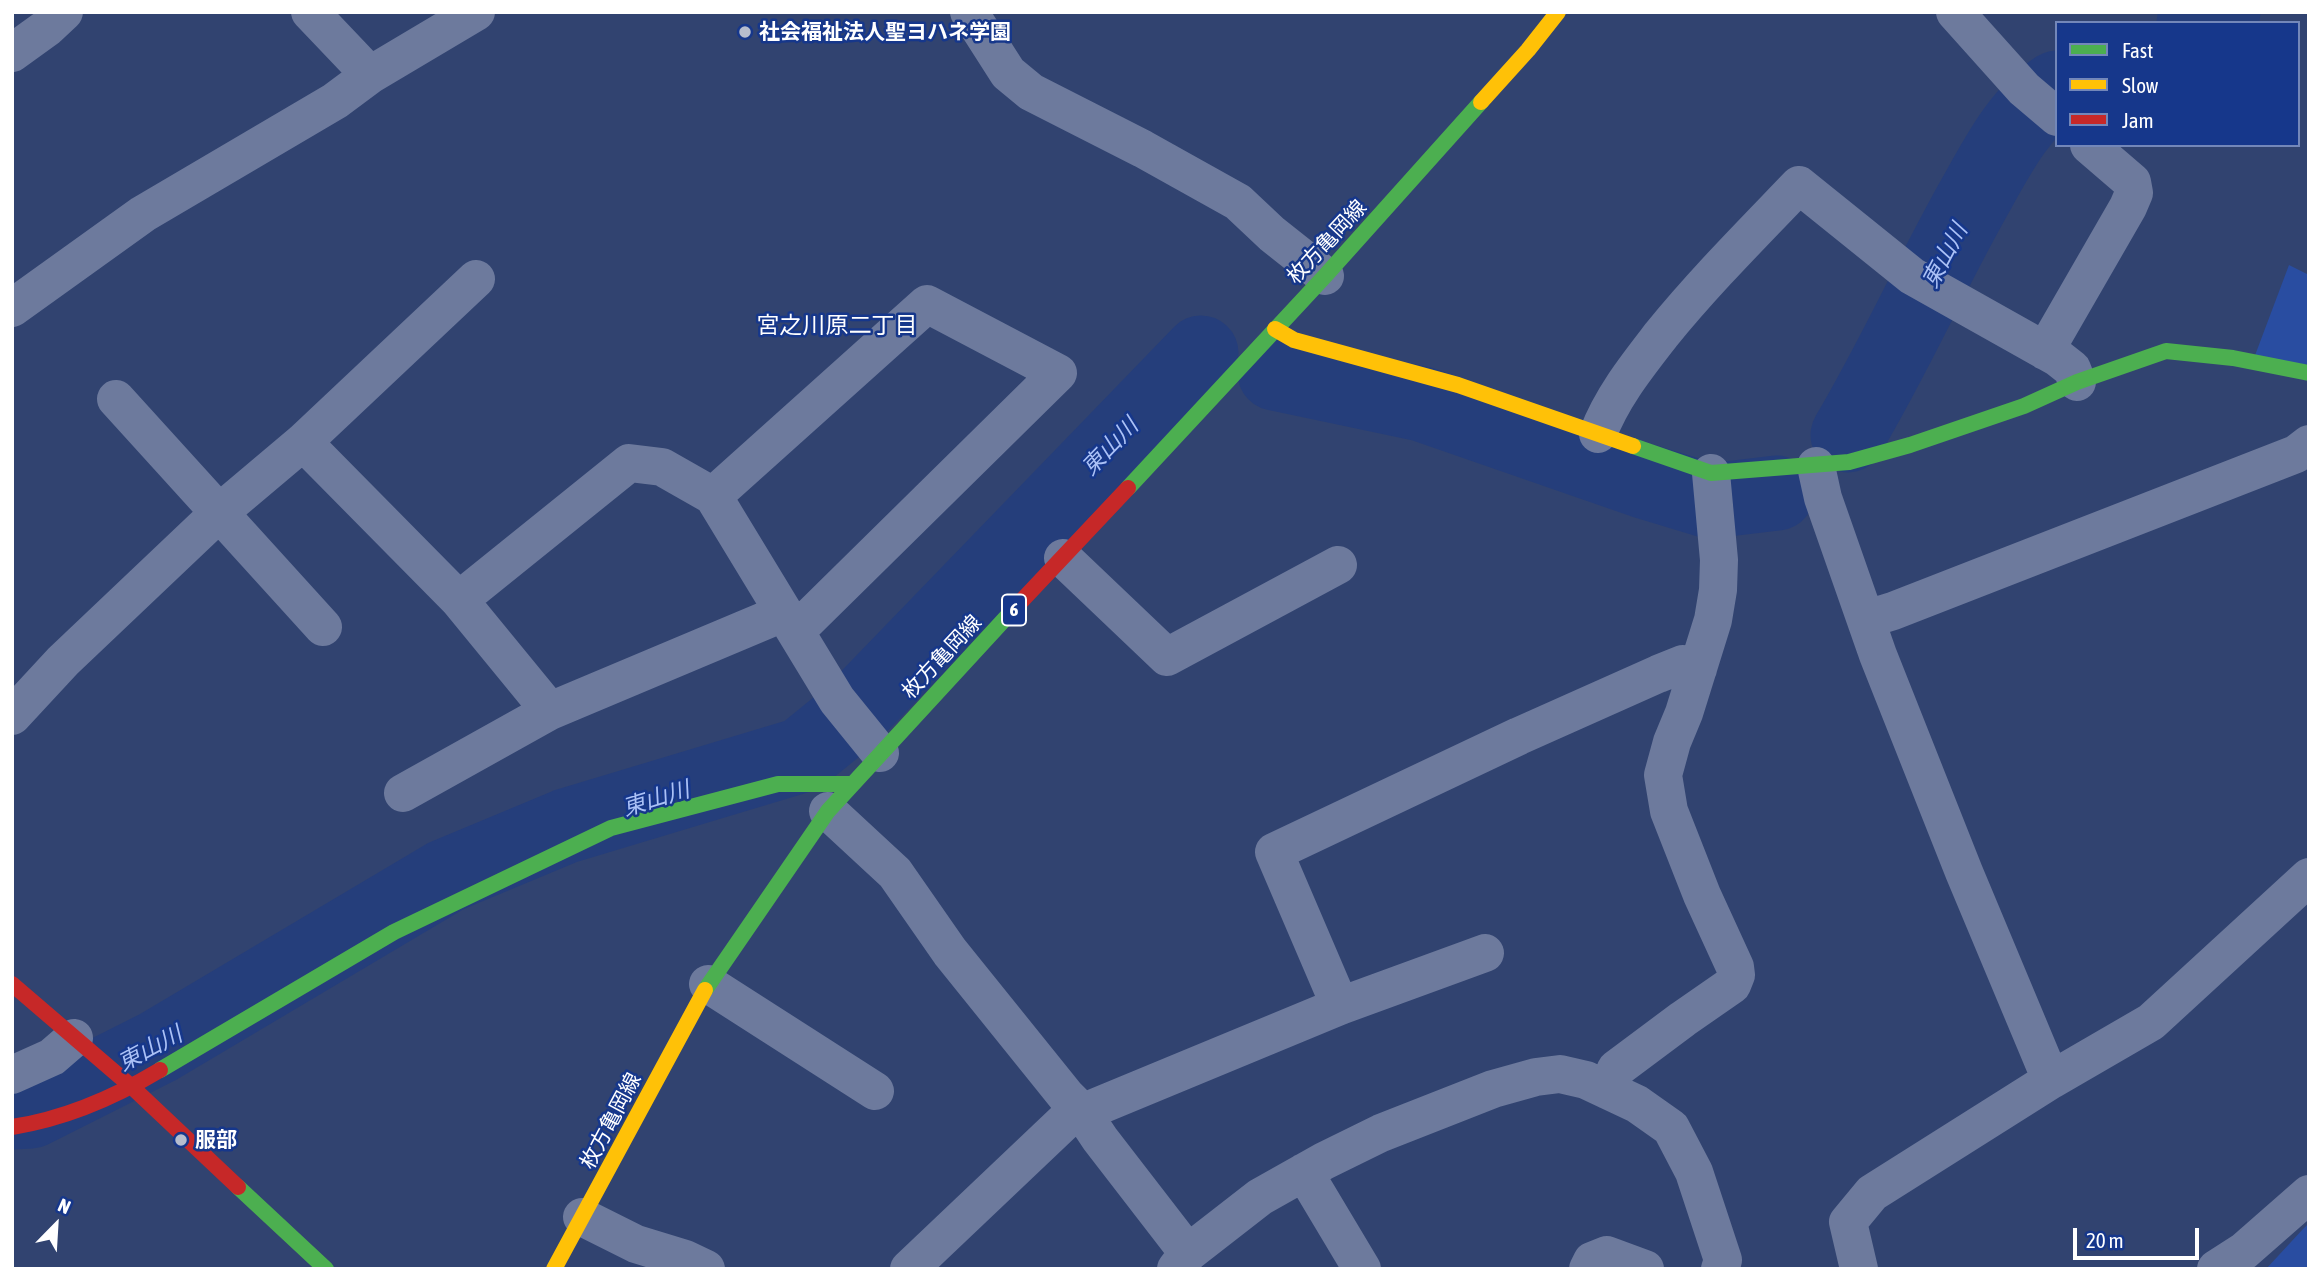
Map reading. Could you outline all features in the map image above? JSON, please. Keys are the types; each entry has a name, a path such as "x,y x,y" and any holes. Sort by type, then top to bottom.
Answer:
{"street":[{"path":"310,12 370,75"},
{"path":"12,308 143,214 335,101 370,75 476,12"},
{"path":"969,12 1008,73 1031,92 1143,149 1238,202 1272,234 1325,276"},
{"name":"枚方亀岡線","path":"554,1269 708,984 840,798 858,726 1063,558 1325,276 1528,50 1558,12"},
{"path":"1966,16 2043,105"},
{"path":"12,53 50,17"},
{"path":"2045,351 2129,207 2134,193 2132,182 2090,147"},
{"path":"1598,434 1607,411 1637,365 1696,292 1799,185 1926,283 2058,358 2071,369 2077,383"},
{"path":"12,716 63,661 220,512 303,442 476,279"},
{"path":"403,793 550,710 790,622 1058,373 927,304 713,496"},
{"path":"1275,328 1294,340 1458,385 1598,434 1713,489 1816,466 1849,462 1910,445 2024,406 2077,383 2166,351 2233,358 2309,373"},
{"path":"116,399 323,626"},
{"path":"303,442 459,600 550,710"},
{"path":"1867,619 2296,454 2309,444"},
{"path":"459,600 629,463 662,467 713,496 858,726"},
{"path":"1816,466 1823,498 1883,667 1964,872 2051,1080"},
{"path":"1607,1090 1616,1069 1732,985 1736,975 1669,811 1663,775 1713,620 1720,560 1713,489"},
{"path":"1063,558 1167,657 1338,565"},
{"path":"1340,1006 1274,852 1519,736 1658,674 1683,664 1698,669"},
{"path":"12,1127 43,1122 132,1087 394,932 611,828 778,784 840,798 950,952 1066,1096 1082,1112 1182,1261 1260,1197 1381,1133 1493,1089 1536,1077 1560,1074 1586,1080 1637,1104 1671,1128 1694,1172 1723,1260 1720,1269"},
{"path":"1859,1269 1848,1222 1872,1193 2051,1080 2151,1022 2309,877"},
{"path":"909,1269 1067,1119 1340,1006 1485,953"},
{"path":"12,984 132,1087 326,1269"},
{"path":"708,984 875,1091"},
{"path":"12,1075 83,1046"},
{"path":"1304,1172 1362,1269"},
{"path":"2216,1269 2244,1251 2309,1194"},
{"path":"582,1217 636,1244 685,1259 706,1269"},
{"path":"1588,1269 1592,1261 1607,1255 1645,1269"}],"shaded area":[{"path":"2289,265 2309,275 2309,365 2254,358"},
{"path":"2309,1223 2309,1269 2266,1269 2303,1229"}],"waterway":[{"name":"東山川","path":"2199,21 2223,12"},
{"name":"東山川","path":"1848,435 2000,153 2019,124 2055,90"},
{"name":"東山川","path":"12,1112 31,1111 158,1047 446,876 566,826 802,755 850,716 1201,353"},
{"name":"東山川","path":"1275,373 1422,404 1644,481 1710,501 1777,493"}],"traffic: fast":[{"path":"1128,488 1325,276 1481,102"},
{"path":"1633,446 1711,473 1849,462 1910,445 2024,406 2077,382 2166,351 2233,358 2309,373"},
{"path":"705,990 828,811 1013,610"},
{"path":"160,1070 394,932 611,828 778,784 852,784"},
{"path":"238,1187 326,1269"}],"traffic: slow":[{"path":"1481,102 1558,12"},
{"path":"1275,329 1294,340 1458,385 1633,446"},
{"path":"554,1269 705,990"}],"traffic: jam":[{"path":"1013,610 1128,488"},
{"path":"12,984 132,1087 238,1187"},
{"path":"12,1127 51,1119 89,1106 160,1070"}],"place":[{"name":"社会福祉法人聖ヨハネ学園","path":"745,32"},
{"name":"服部","path":"181,1140"}],"district":[{"name":"宮之川原二丁目","path":"837,326"}]}
